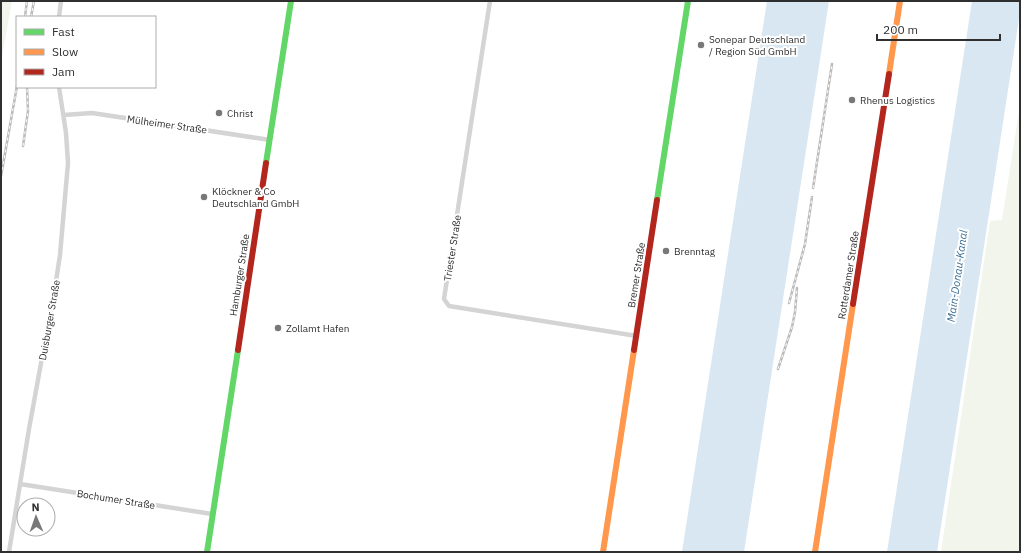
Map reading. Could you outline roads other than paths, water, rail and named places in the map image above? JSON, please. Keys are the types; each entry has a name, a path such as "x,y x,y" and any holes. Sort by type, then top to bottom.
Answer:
{"street":[{"path":"59,16 61,1"},
{"name":"Hamburger Straße","path":"206,552 292,1"},
{"name":"Triester Straße","path":"490,1 444,299 449,306 637,336"},
{"name":"Bremer Straße","path":"603,552 688,1"},
{"name":"Rotterdamer Straße","path":"815,552 900,1"},
{"name":"Duisburger Straße","path":"9,552 60,255 68,163 64,115 59,88"},
{"name":"Mülheimer Straße","path":"64,115 92,113 270,140"},
{"name":"Bochumer Straße","path":"20,484 212,514"}],"water":[{"path":"767,1 829,1 744,552 682,552"},
{"name":"Main-Donau-Kanal","path":"972,1 1020,1 1020,12 937,552 887,552"}],"railway":[{"path":"25,16 27,1"},
{"path":"31,16 34,1"},
{"path":"813,188 832,64"},
{"path":"1,176 17,88"},
{"path":"23,146 28,111 27,88"},
{"path":"789,303 805,244 812,197"},
{"path":"778,369 792,327 797,288"}],"place":[{"name":"Sonepar Deutschland / Region Süd GmbH","path":"701,45"},
{"name":"Rhenus Logistics","path":"852,100"},
{"name":"Christ","path":"219,113"},
{"name":"Klöckner & Co Deutschland GmbH","path":"204,197"},
{"name":"Brenntag","path":"666,251"},
{"name":"Zollamt Hafen","path":"278,328"}]}
